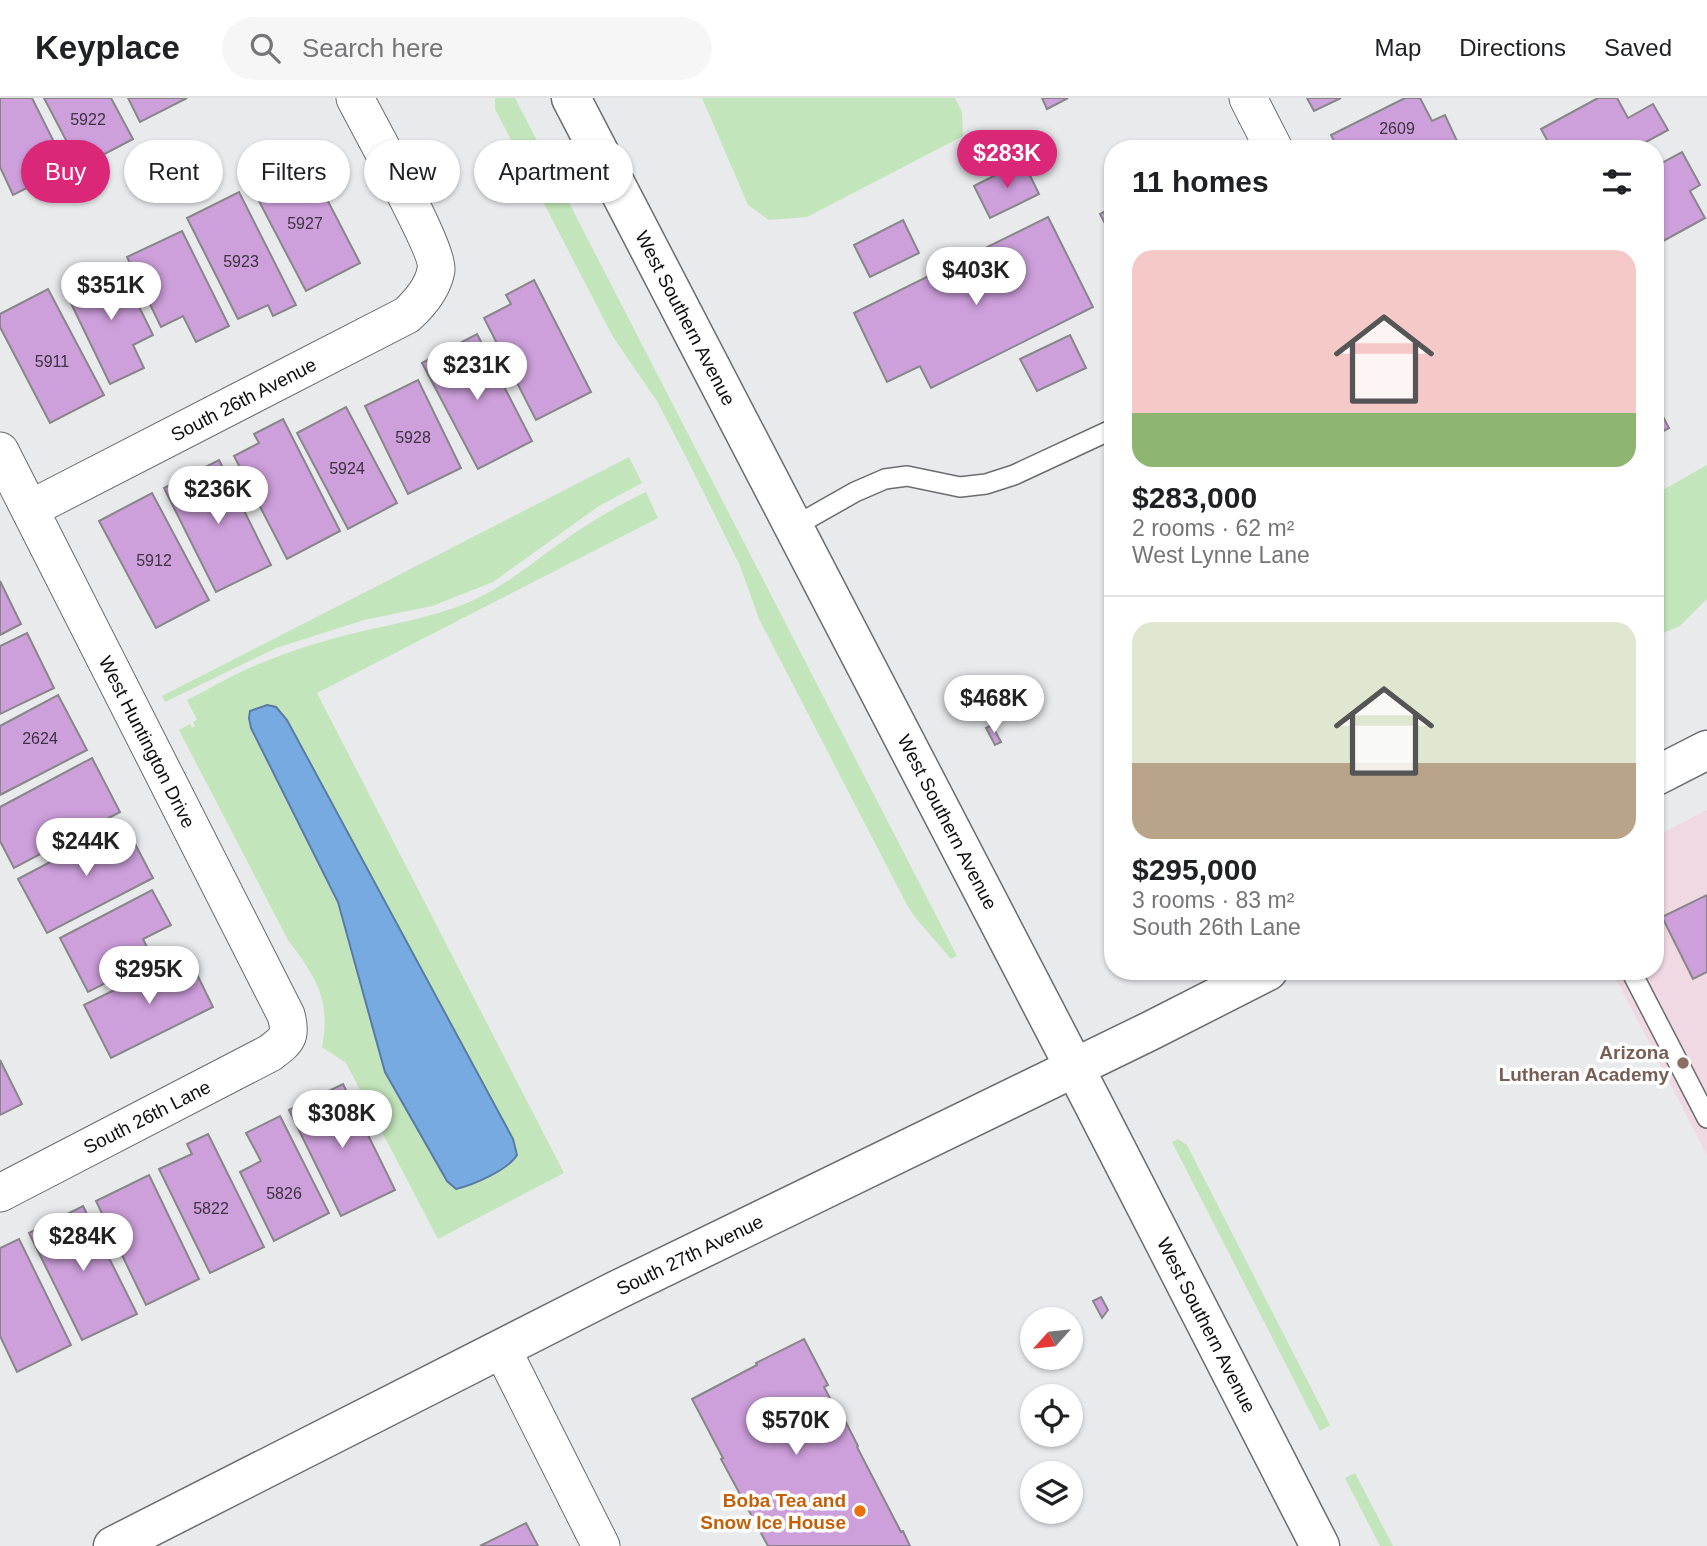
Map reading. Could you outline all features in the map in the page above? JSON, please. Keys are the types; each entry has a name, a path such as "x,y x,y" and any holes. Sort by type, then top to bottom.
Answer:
{"main road":[{"name":"West Southern Avenue","path":"571,98 795,526 1320,1546"},
{"path":"1664,772 1707,750"},
{"name":"South 27th Avenue","path":"113,1546 741,1228 1075,1068 1250,980"}],"street":[{"name":"South 26th Avenue","path":"30,509 407,315 419,303 430,287 436,267 424,232 355,98"},
{"path":"1248,98 1269,140"},
{"name":"West Huntington Drive","path":"0,451 286,1015 288,1034"},
{"name":"South 26th Lane","path":"0,1193 270,1053 288,1034"},
{"path":"502,1349 601,1546"}],"lane":[{"path":"795,526 855,492 885,479 907,476 960,487 986,484 1014,475 1104,433"},
{"path":"1636,980 1707,1118"}],"shaded area":[{"name":"Arizona Lutheran Academy","path":"1707,810 1707,1155 1617,980 1664,980 1664,832"}],"green space":[{"path":"495,98 515,98 537,140 511,140 495,109"},
{"path":"702,98 955,98 962,112 963,136 807,217 769,220 748,205"},
{"path":"544,203 569,203 957,956 951,959 907,905 759,619 740,566 657,401 613,337"},
{"path":"629,457 642,483 599,506 493,582 432,606 364,620 276,648 165,702 162,696"},
{"path":"1707,465 1707,599 1680,626 1664,633 1664,489"},
{"path":"646,492 658,518 317,693 564,1173 438,1239 346,1063 322,1047 324,1015 319,989 288,940 179,730 190,724 192,728 195,726 193,722 197,720 187,700 241,672 292,651 438,613 474,600 508,581 591,523"},
{"path":"1178,1139 1187,1145 1330,1425 1320,1431 1172,1142"},
{"path":"1355,1473 1393,1546 1380,1546 1345,1478"}],"water":[{"path":"267,705 276,707 287,720 513,1139 517,1155 506,1166 480,1180 456,1189 447,1181 385,1072 338,902 251,728 250,711"}],"building":[{"path":"0,98 32,98 53,140 21,140 21,191 13,195 0,167"},
{"path":"44,98 111,98 133,139 124,140 124,144 110,151 110,140 66,140"},
{"path":"128,98 187,98 140,122"},
{"path":"1042,98 1068,98 1047,109"},
{"path":"1307,98 1341,98 1314,111"},
{"path":"1405,98 1420,98 1432,121 1445,115 1457,140 1334,140 1331,135"},
{"path":"1598,98 1617,98 1628,118 1653,104 1668,130 1650,140 1547,140 1541,129"},
{"path":"1682,152 1700,185 1690,191 1705,218 1664,241 1664,162"},
{"path":"1023,161 1039,194 990,218 974,186"},
{"path":"237,193 237,203 245,203 296,305 273,316 268,305 238,319 187,218 217,203 223,203 223,200"},
{"path":"260,203 329,203 360,263 306,291"},
{"path":"1048,217 1093,307 931,388 920,366 887,382 854,313"},
{"path":"903,220 919,253 870,277 854,245"},
{"path":"182,231 229,326 196,342 183,316 161,327 127,257"},
{"path":"118,264 153,335 133,345 144,368 110,384 65,291"},
{"path":"534,280 591,392 536,420 484,318 511,304 506,295"},
{"path":"48,289 104,395 50,423 0,327 0,314"},
{"path":"477,334 532,441 478,469 422,363"},
{"path":"1070,335 1086,368 1037,391 1020,359"},
{"path":"418,380 461,468 408,494 365,406"},
{"path":"346,407 397,503 348,529 297,433"},
{"path":"1664,418 1669,428 1664,431"},
{"path":"283,419 340,531 287,559 234,456 259,443 254,434"},
{"path":"219,460 271,565 216,592 164,488"},
{"path":"152,493 209,600 156,628 99,521"},
{"path":"0,581 21,624 0,635"},
{"path":"27,633 54,688 0,714 0,646"},
{"path":"58,695 87,750 0,795 0,726"},
{"path":"992,725 1001,742 995,745 986,728"},
{"path":"92,758 120,812 14,868 0,841 0,807"},
{"path":"124,823 153,878 47,933 18,879"},
{"path":"152,890 171,925 143,939 153,959 88,992 60,938"},
{"path":"1707,895 1707,972 1693,979 1664,916"},
{"path":"187,954 213,1007 111,1058 84,1005"},
{"path":"0,1060 22,1104 0,1115"},
{"path":"343,1084 395,1190 341,1216 289,1110"},
{"path":"280,1116 329,1213 274,1241 240,1172 261,1161 246,1133"},
{"path":"208,1134 264,1247 210,1273 159,1169 192,1154 187,1144"},
{"path":"149,1175 199,1279 146,1305 96,1201"},
{"path":"83,1206 137,1314 82,1340 29,1233"},
{"path":"19,1239 71,1345 17,1372 0,1336 0,1248"},
{"path":"1101,1297 1108,1310 1102,1318 1093,1301"},
{"path":"804,1339 828,1385 824,1387 833,1404 836,1403 910,1546 768,1546 721,1459 723,1458 692,1399"},
{"path":"526,1523 538,1546 480,1546"}],"place":[{"name":"Arizona Lutheran Academy","path":"1683,1063"},
{"name":"Boba Tea and Snow Ice House","path":"860,1511"}]}
